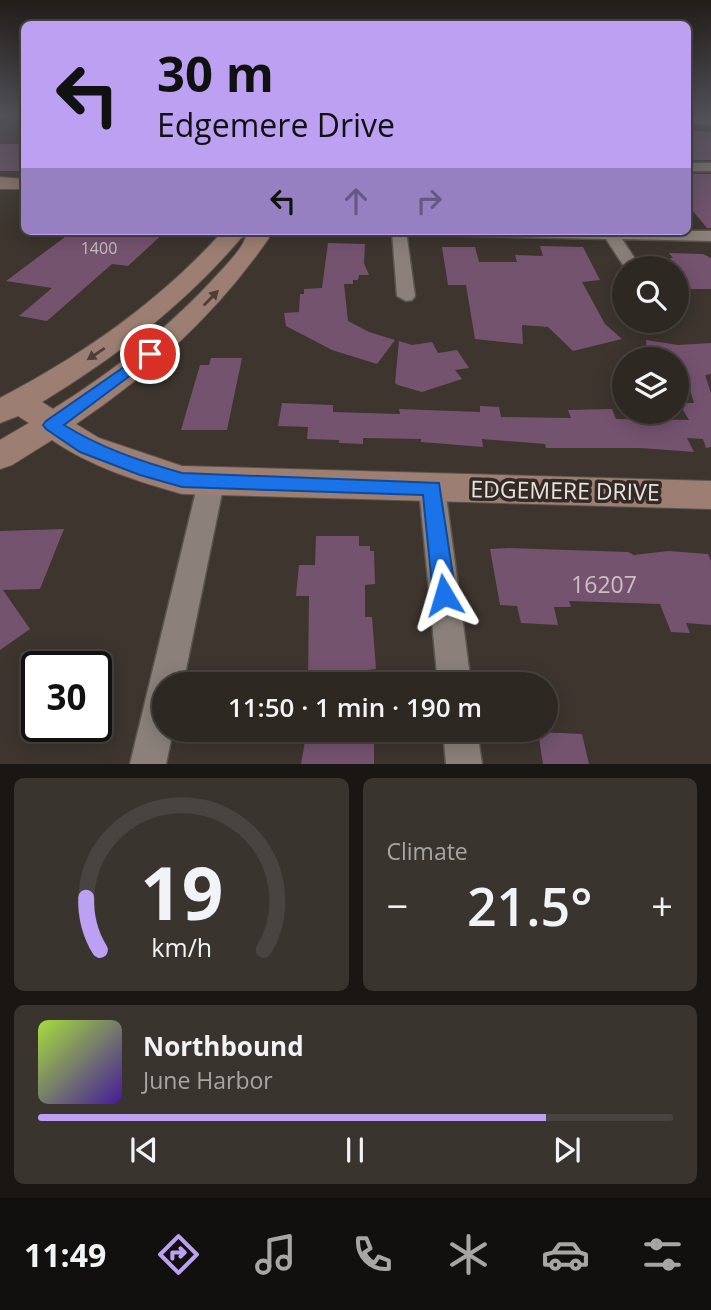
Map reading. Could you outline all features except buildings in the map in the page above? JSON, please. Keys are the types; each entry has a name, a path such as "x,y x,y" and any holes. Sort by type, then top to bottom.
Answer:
{"main road":[{"path":"0,183 21,184"},
{"path":"10,407 105,348 149,316 190,282 231,235"},
{"path":"0,456 52,425 167,341 197,313 243,260 258,238 257,235"},
{"name":"EDGEMERE DRIVE","path":"10,407 52,425 87,447 146,470 182,480 711,495"}],"street":[{"path":"691,167 711,167"},
{"path":"399,235 406,296"},
{"path":"612,235 625,256"},
{"path":"661,235 711,236"},
{"path":"169,672 211,482"},
{"path":"432,488 454,672"},
{"path":"148,764 153,742"},
{"path":"461,742 464,764"}],"route":[{"path":"150,354 52,425 87,447 146,470 182,480 432,488 444,595"}]}
